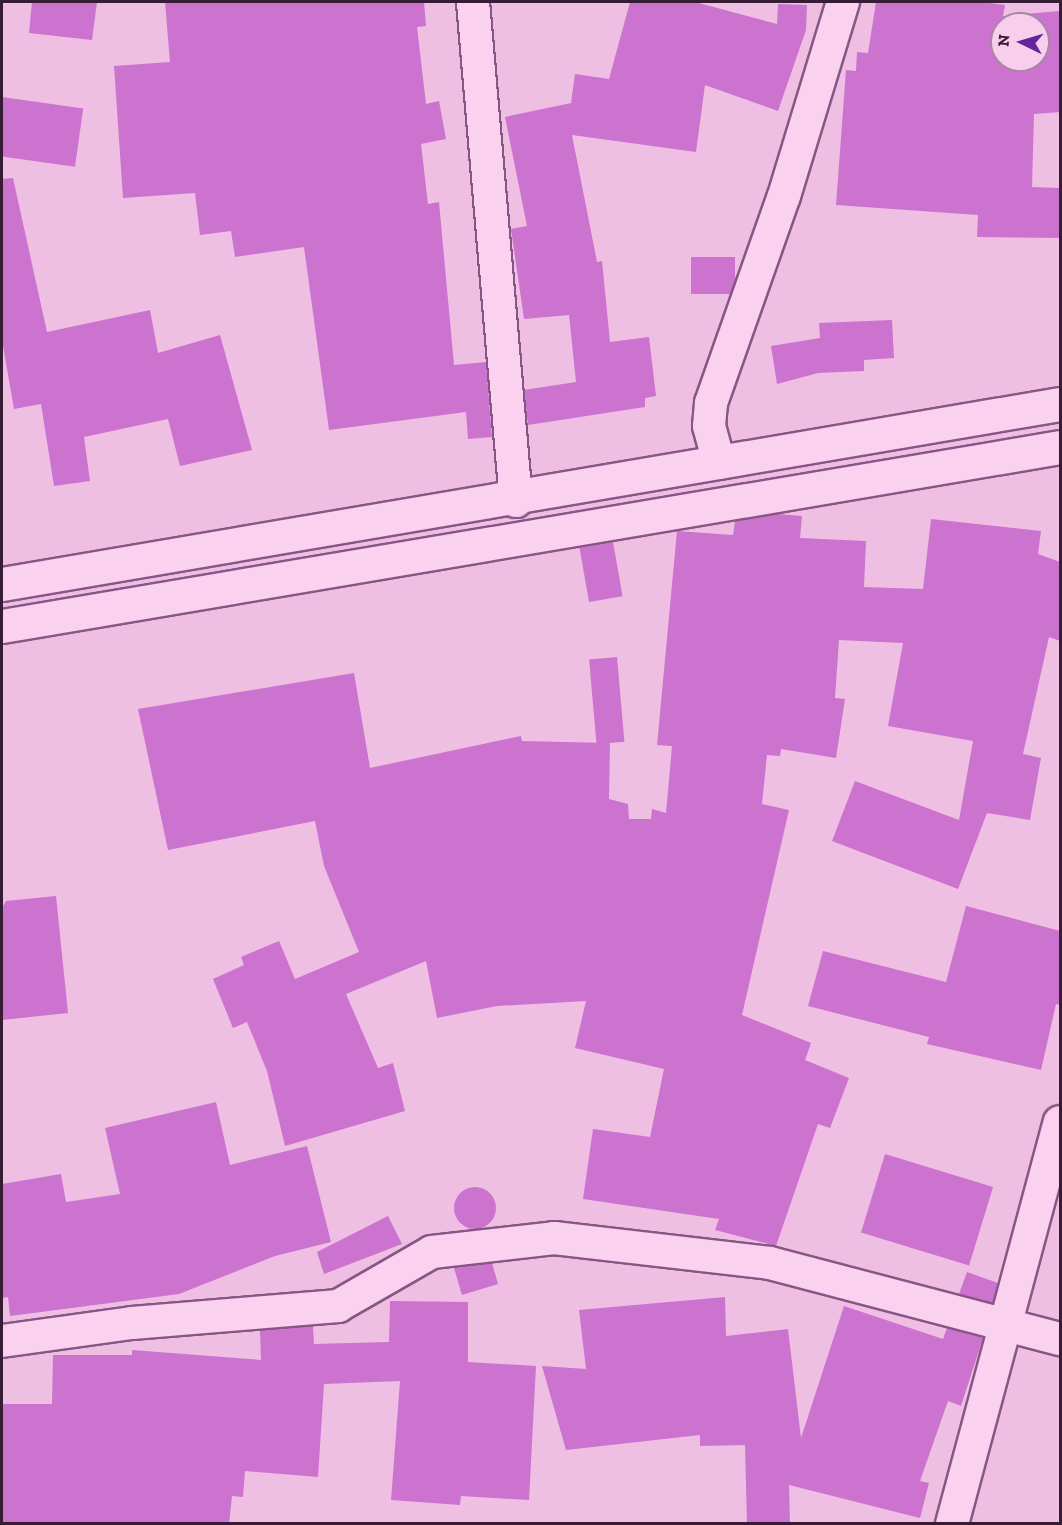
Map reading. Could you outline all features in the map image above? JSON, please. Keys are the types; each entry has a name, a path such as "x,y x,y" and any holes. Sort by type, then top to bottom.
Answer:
{"street":[{"path":"473,2 516,501"},
{"path":"719,463 709,426 711,403 784,196 843,2"},
{"path":"2,585 516,501 1060,404"},
{"path":"2,626 1060,447"},
{"path":"952,1524 1008,1326 1060,1122"},
{"path":"2,1341 132,1323 338,1306 432,1252 554,1238 770,1263 1060,1339"}],"building":[{"path":"32,2 97,2 92,40 29,33"},
{"path":"165,2 424,2 426,26 417,27 426,104 439,101 446,139 421,144 428,204 439,202 454,365 486,362 492,437 468,439 466,412 329,430 304,247 235,257 231,231 200,235 195,193 123,198 114,66 170,62"},
{"path":"630,2 695,2 777,24 778,4 807,5 806,30 778,111 705,85 696,152 572,135 597,262 602,261 610,342 649,337 656,396 645,398 645,407 528,425 524,390 576,382 569,315 524,319 511,229 527,226 505,117 571,103 575,74 609,79"},
{"path":"876,2 982,2 1005,5 1004,12 990,12 990,72 1050,72 1049,12 1060,11 1060,112 1034,114 1032,187 1060,188 1060,238 977,237 978,215 836,205 846,70 856,71 857,52 868,53"},
{"path":"2,97 83,108 75,167 2,157"},
{"path":"13,178 47,332 150,310 158,353 220,335 252,450 180,466 168,419 84,437 90,481 54,486 41,404 14,409 2,340 2,179"},
{"path":"691,257 735,257 735,294 691,294"},
{"path":"892,320 894,358 864,360 864,371 818,373 777,384 771,346 820,338 819,323"},
{"path":"779,514 802,516 800,538 866,541 864,587 923,589 931,519 1041,531 1038,554 1060,562 1060,641 1049,637 1023,754 1041,758 1030,820 987,813 958,889 832,841 855,781 959,820 973,741 888,726 903,643 839,640 835,698 845,699 836,758 781,749 780,756 767,755 762,804 789,810 742,1015 811,1043 805,1060 849,1078 830,1128 818,1124 776,1246 715,1230 719,1219 583,1199 593,1129 650,1137 664,1069 575,1048 586,1001 497,1006 437,1018 426,961 346,994 378,1068 393,1063 405,1111 285,1146 267,1071 247,1022 233,1028 213,979 244,965 241,957 279,941 295,979 359,952 324,866 315,821 168,850 138,709 354,673 370,768 521,736 522,741 610,743 609,799 628,804 629,819 651,819 652,809 666,813 672,746 657,745 677,531 733,535 735,521"},
{"path":"613,542 623,596 589,602 580,548"},
{"path":"617,657 624,742 597,744 589,659"},
{"path":"56,896 68,1013 2,1020 2,908 6,901"},
{"path":"966,906 1060,931 1060,1005 1056,1004 1041,1070 927,1044 929,1037 808,1006 823,951 946,982"},
{"path":"216,1102 230,1165 307,1146 331,1242 275,1256 179,1294 10,1316 8,1297 2,1298 2,1184 61,1174 66,1202 120,1194 105,1128"},
{"path":"885,1154 993,1187 969,1265 861,1232"},
{"path":"475,1187 490,1193 496,1208 490,1223 475,1229 460,1223 454,1208 460,1193"},
{"path":"388,1216 402,1244 324,1274 317,1252"},
{"path":"492,1263 498,1284 462,1295 454,1268"},
{"path":"967,1272 998,1283 993,1303 959,1294"},
{"path":"725,1297 726,1336 788,1329 801,1438 844,1306 943,1339 947,1328 983,1338 961,1406 948,1401 920,1481 929,1483 920,1518 789,1485 790,1524 747,1524 745,1445 700,1446 700,1435 566,1450 542,1366 586,1369 579,1310"},
{"path":"390,1301 468,1302 468,1362 536,1366 529,1500 461,1496 460,1505 391,1500 400,1381 324,1384 318,1477 245,1471 243,1497 232,1496 229,1524 2,1522 2,1404 52,1404 53,1355 132,1355 132,1350 261,1360 260,1330 313,1326 314,1344 389,1342"}]}
